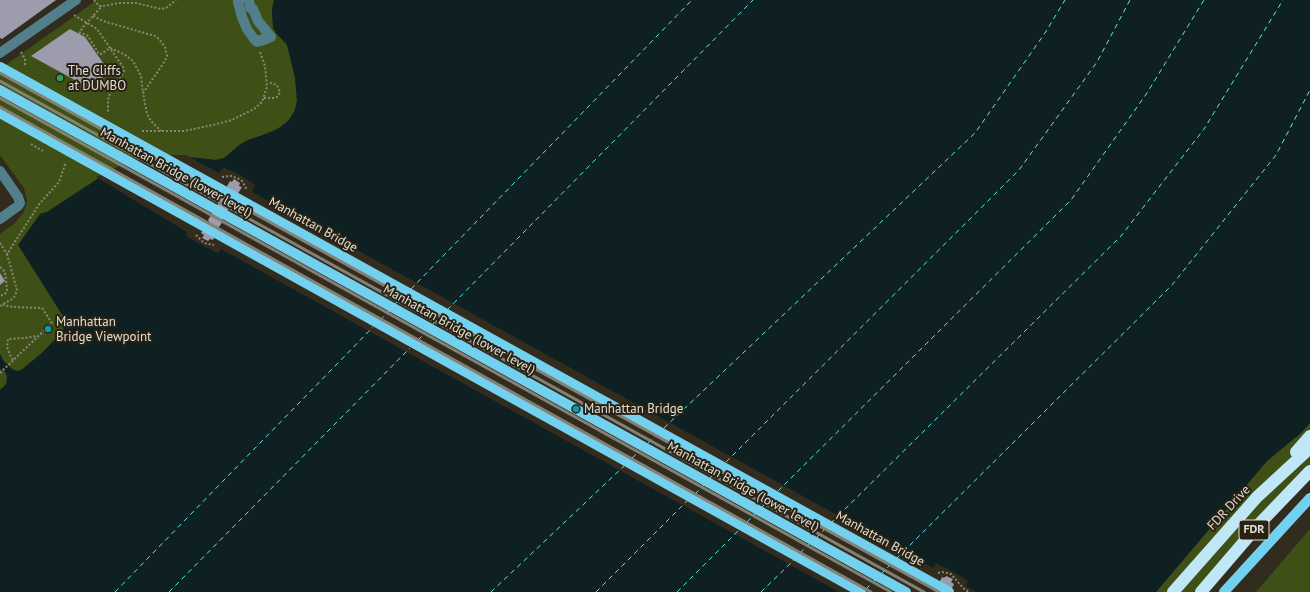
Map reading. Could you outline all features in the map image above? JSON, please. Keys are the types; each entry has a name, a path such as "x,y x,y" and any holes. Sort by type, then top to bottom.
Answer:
{"highway":[{"path":"1257,496 1310,436"},
{"name":"FDR Drive","path":"1173,592 1257,496 1310,448"},
{"name":"FDR","path":"1201,592 1261,522 1310,471"}],"main road":[{"name":"Manhattan Bridge","path":"0,67 949,592"},
{"name":"Manhattan Bridge (lower level)","path":"0,90 906,592"},
{"path":"0,113 861,592"},
{"path":"1224,592 1310,498"}],"street":[{"path":"0,53 76,0"},
{"path":"240,0 238,2 242,17 250,34 257,42 259,40 261,41 271,37 258,21 250,8 248,0"},
{"path":"0,171 18,197 20,203 0,219"}],"path":[{"path":"94,0 99,6 131,3 144,4 161,9 166,8 176,0"},
{"path":"102,6 79,33 88,36 99,54 110,48"},
{"path":"75,16 97,30 123,67 124,72 113,88 108,100 108,112"},
{"path":"93,16 103,21 155,36 165,47 167,56 165,61 144,92"},
{"path":"110,48 124,54 133,61 141,76 147,114 151,121 162,131"},
{"path":"142,131 184,131 223,123 248,113 258,106 264,98 268,82 265,66 258,49"},
{"path":"22,53 25,59 25,66"},
{"path":"25,59 29,61"},
{"path":"101,80 113,88"},
{"path":"264,98 274,98 280,92 277,85 268,82"},
{"path":"7,254 40,202 59,182 66,161"},
{"path":"0,244 7,254 17,290 15,296 1,306"},
{"path":"0,267 5,272 7,290 5,294 0,296"},
{"path":"0,373 52,323 43,309 37,307 19,308 1,306"},
{"path":"13,360 7,347 8,339 39,336"}],"green space":[{"path":"97,0 274,0 272,9 273,28 287,45 292,59 297,100 296,106 288,121 281,127 239,145 225,158 216,160 188,157 102,176 47,212 40,214 65,325 62,332 43,352 0,390 0,285 5,281 0,273 0,234 14,224 24,212 27,200 24,188 0,155 0,69"},
{"path":"1310,423 1310,476 1205,592 1156,592 1267,461 1301,433"},
{"path":"1310,529 1310,592 1256,592"}],"shaded area":[{"path":"274,0 1310,0 1310,423 1301,433 1267,461 1156,592 0,592 0,390 6,384 7,377 5,372 0,369 0,354 3,360 12,369 17,371 21,370 43,352 62,332 65,325 64,318 18,245 40,214 47,212 102,176 188,157 216,160 224,158 239,145 248,140 275,131 288,121 294,112 297,100 295,78 287,45 273,28 272,9"}],"pier":[{"name":"Manhattan Bridge","path":"162,155 186,155 219,173 223,167 240,175 255,185 252,192 933,568 936,563 953,572 968,581 966,586 976,592 839,592 221,249 218,253 202,245 186,236 187,232 96,177 117,167 135,161"}],"building":[{"path":"0,0 56,0 2,39 0,38"},
{"path":"70,29 85,37 108,70 93,90 31,56"},
{"path":"234,179 240,183 239,186 242,187 222,220 223,221 215,233 216,234 213,240 210,239 208,241 202,238 204,235 201,233 230,181 232,182"},
{"path":"0,273 5,281 0,285"},
{"path":"946,576 953,579 951,582 954,584 951,590 948,592 935,592 942,577 944,578"}],"ferry route":[{"path":"411,289 692,0"},
{"path":"447,310 753,0"},
{"path":"664,428 975,133 1045,33 1065,0"},
{"path":"726,462 1019,170 1097,62 1130,0"},
{"path":"778,491 1071,200 1147,93 1204,0"},
{"path":"832,522 1121,236 1204,129 1283,0"},
{"path":"897,558 1172,285 1276,155 1310,90"},
{"path":"395,304 404,295"},
{"path":"380,320 389,311"},
{"path":"433,324 441,316"},
{"path":"115,592 373,327"},
{"path":"418,340 426,332"},
{"path":"169,592 410,348"},
{"path":"648,443 656,436"},
{"path":"632,458 640,451"},
{"path":"491,592 624,466"},
{"path":"710,478 718,470"},
{"path":"695,494 704,485"},
{"path":"762,507 770,499"},
{"path":"596,592 687,501"},
{"path":"747,522 756,513"},
{"path":"816,538 825,529"},
{"path":"677,592 739,530"},
{"path":"800,553 809,544"},
{"path":"761,592 794,560"},
{"path":"881,574 890,565"},
{"path":"866,589 875,580"}],"railway":[{"path":"0,73 939,592"},
{"path":"0,81 924,592"},
{"path":"0,98 891,592"},
{"path":"0,107 871,592"}],"place":[{"name":"The Cliffs at DUMBO","path":"60,78"},
{"name":"Manhattan Bridge Viewpoint","path":"48,329"},
{"name":"Manhattan Bridge","path":"576,409"}]}
